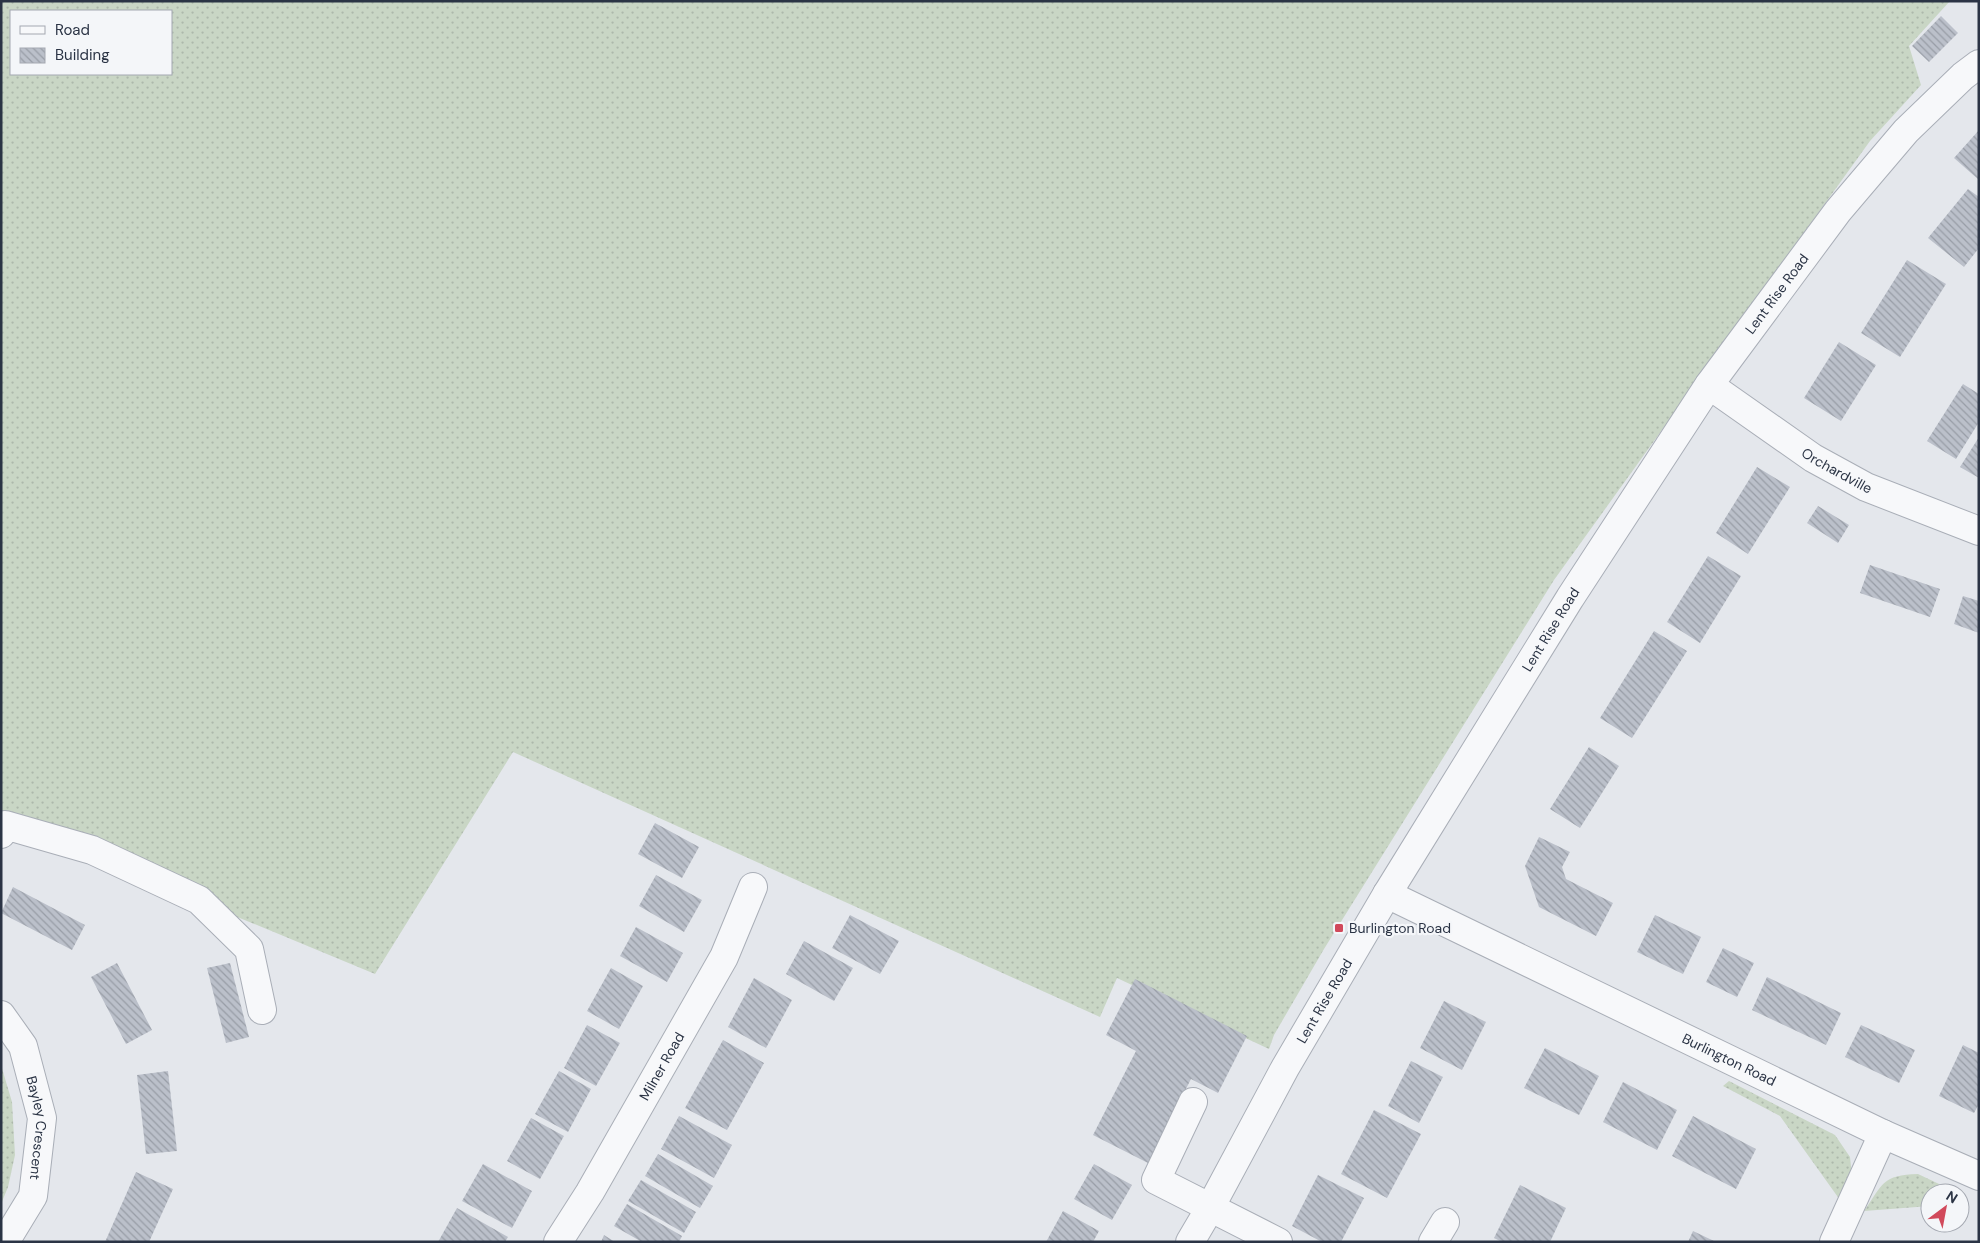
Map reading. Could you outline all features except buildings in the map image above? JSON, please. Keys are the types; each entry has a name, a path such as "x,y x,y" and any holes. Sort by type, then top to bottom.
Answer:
{"street":[{"name":"Lent Rise Road","path":"1190,1242 1285,1068 1387,894 1570,598 1709,385 1838,211 1906,131 1963,76 1979,64"},
{"name":"Orchardville","path":"1709,385 1814,458 1866,487 1979,531"},
{"path":"1,834 5,825 92,850 199,900 248,949 262,1010"},
{"name":"Milner Road","path":"558,1242 595,1183 724,957 753,887"},
{"name":"Burlington Road","path":"1387,894 1882,1134 1979,1176"},
{"name":"Bayley Crescent","path":"1,1015 23,1046 42,1118 33,1196 5,1242"},
{"path":"1193,1102 1156,1180 1278,1242"},
{"path":"1834,1242 1882,1134"}],"green space":[{"path":"1,1 1950,1 1909,46 1921,85 1870,141 1554,580 1324,949 1274,1035 1269,1049 1117,978 1100,1017 513,752 375,974 1,819"},
{"path":"1,1065 12,1102 15,1155 8,1187 1,1204"},
{"path":"1729,1081 1835,1135 1850,1157 1852,1176 1840,1200 1780,1116 1723,1086"},
{"path":"1918,1174 1937,1183 1920,1183 1920,1207 1864,1211 1885,1183 1897,1176"}],"place":[{"name":"Burlington Road","path":"1339,928"}]}
